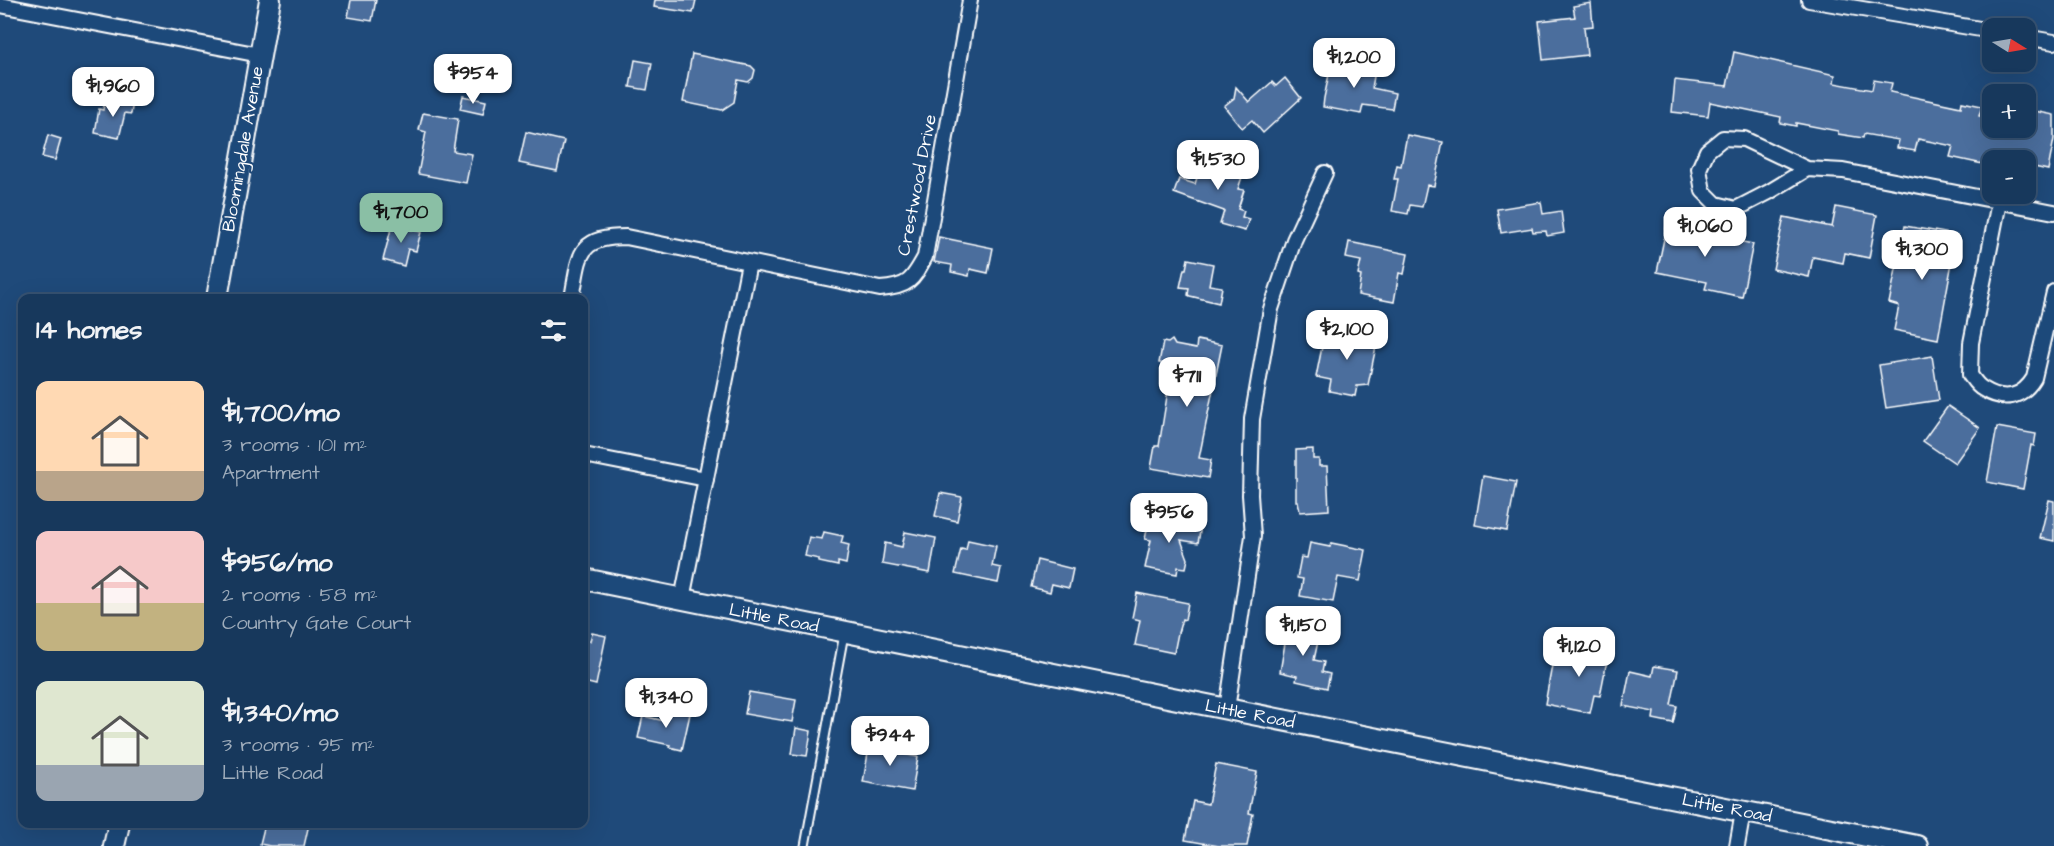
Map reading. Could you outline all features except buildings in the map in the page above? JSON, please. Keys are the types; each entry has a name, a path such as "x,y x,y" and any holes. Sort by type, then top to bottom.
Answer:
{"street":[{"name":"Bloomingdale Avenue","path":"218,294 270,0"},
{"name":"Crestwood Drive","path":"573,294 579,260 590,243 606,237 627,237 880,289 899,288 915,276 925,257 970,0"},
{"path":"1809,0 1982,29"},
{"path":"0,5 260,55"},
{"path":"2036,39 2054,42"},
{"path":"1807,169 1736,209 1716,204 1703,191 1699,169 1707,151 1723,138 1744,139 1807,169 1843,171 1982,199"},
{"path":"1227,709 1253,536 1250,495 1252,419 1271,309 1294,240 1325,173"},
{"path":"1999,204 1971,343 1970,375 1981,389 1996,395 2014,397 2027,390 2034,378 2054,292"},
{"path":"2010,204 2054,212"},
{"path":"682,599 748,263"},
{"path":"588,456 706,479"},
{"name":"Little Road","path":"588,580 1917,846"},
{"path":"1737,846 1743,812"},
{"path":"114,846 118,828"}],"lane":[{"path":"805,846 844,632"}]}
